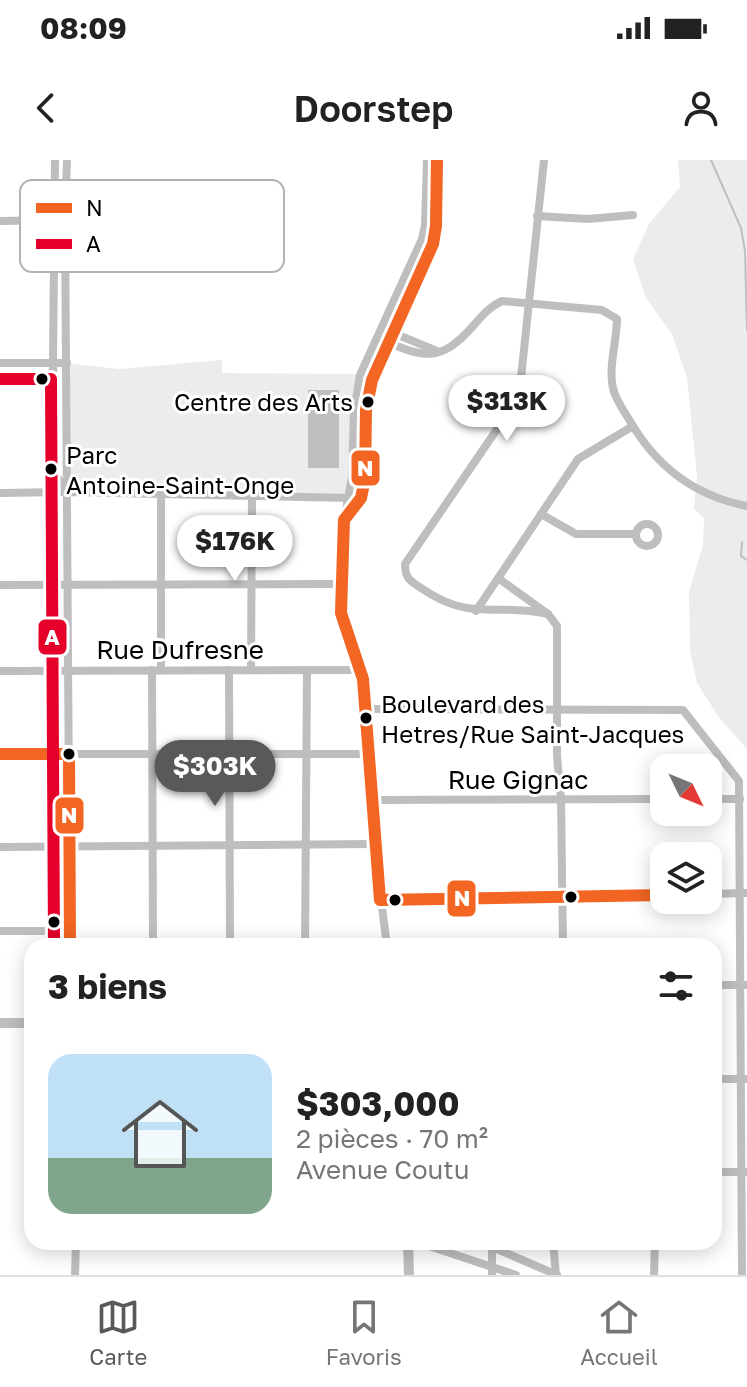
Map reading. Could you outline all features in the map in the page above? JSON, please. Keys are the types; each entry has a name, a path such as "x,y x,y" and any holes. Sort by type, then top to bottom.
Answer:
{"main road":[{"path":"0,1023 24,1024"},
{"path":"408,1250 409,1275"}],"street":[{"path":"55,160 55,180"},
{"path":"66,180 67,160"},
{"path":"386,938 374,844 361,670 341,613 344,520 349,498 356,391 360,375 422,239 427,160"},
{"path":"344,520 361,498 365,479 366,410 372,380 433,244 437,160"},
{"path":"544,160 519,397 405,564 407,579 440,601 457,608 476,611 531,610 548,614"},
{"path":"537,216 588,219 633,215"},
{"path":"0,221 20,221"},
{"path":"54,272 55,474 67,492"},
{"path":"66,272 70,938"},
{"path":"377,338 416,354 442,352 456,344 491,306 502,301 602,310 617,319 613,390 648,448 667,469 686,483 726,502 747,506"},
{"path":"382,327 442,352"},
{"path":"0,363 67,363"},
{"path":"476,611 578,459 633,426"},
{"path":"0,493 361,498"},
{"path":"153,938 153,754 161,584 161,494"},
{"path":"251,670 252,496"},
{"path":"541,514 576,534 636,534"},
{"path":"498,578 548,614 557,626 563,938"},
{"path":"0,585 341,584"},
{"path":"229,670 230,938"},
{"path":"305,938 307,670"},
{"name":"Rue Dufresne","path":"0,671 361,670"},
{"path":"365,709 683,710 739,781 743,894 742,1275"},
{"path":"0,754 367,754"},
{"name":"Rue Gignac","path":"371,800 650,799"},
{"path":"722,799 740,799"},
{"path":"0,847 374,844"},
{"path":"722,894 743,894"},
{"path":"380,900 650,895"},
{"path":"0,931 70,931"},
{"path":"722,985 743,985"},
{"path":"722,1079 744,1079"},
{"path":"722,1172 744,1172"},
{"path":"75,1275 76,1250"},
{"path":"438,1250 492,1270 516,1275"},
{"path":"499,1250 557,1275"},
{"path":"554,1250 557,1275"},
{"path":"654,1275 655,1250"}],"shaded area":[{"path":"678,160 747,160 747,749 720,719 697,683 690,651 689,592 703,545 704,518 694,509 697,476 687,378 672,334 646,298 633,259 649,224 680,187"},
{"path":"222,360 222,373 357,374 349,498 67,492 64,363 119,369"},
{"path":"308,390 339,390 339,468 308,468"}],"waterway":[{"path":"711,160 741,228 745,251 747,330"},
{"path":"742,542 741,556 747,560"}],"transit line":[{"name":"N","path":"437,160 433,244 372,380 366,410 365,479 361,498 344,520 341,613 363,679 380,900 650,895"},
{"name":"A","path":"0,379 51,379 54,938"},
{"name":"N","path":"0,754 69,754 70,938"}],"place":[{"name":"Centre des Arts","path":"368,402"},
{"name":"Parc Antoine-Saint-Onge","path":"51,469"},
{"name":"Boulevard des Hetres/Rue Saint-Jacques","path":"366,718"}]}
